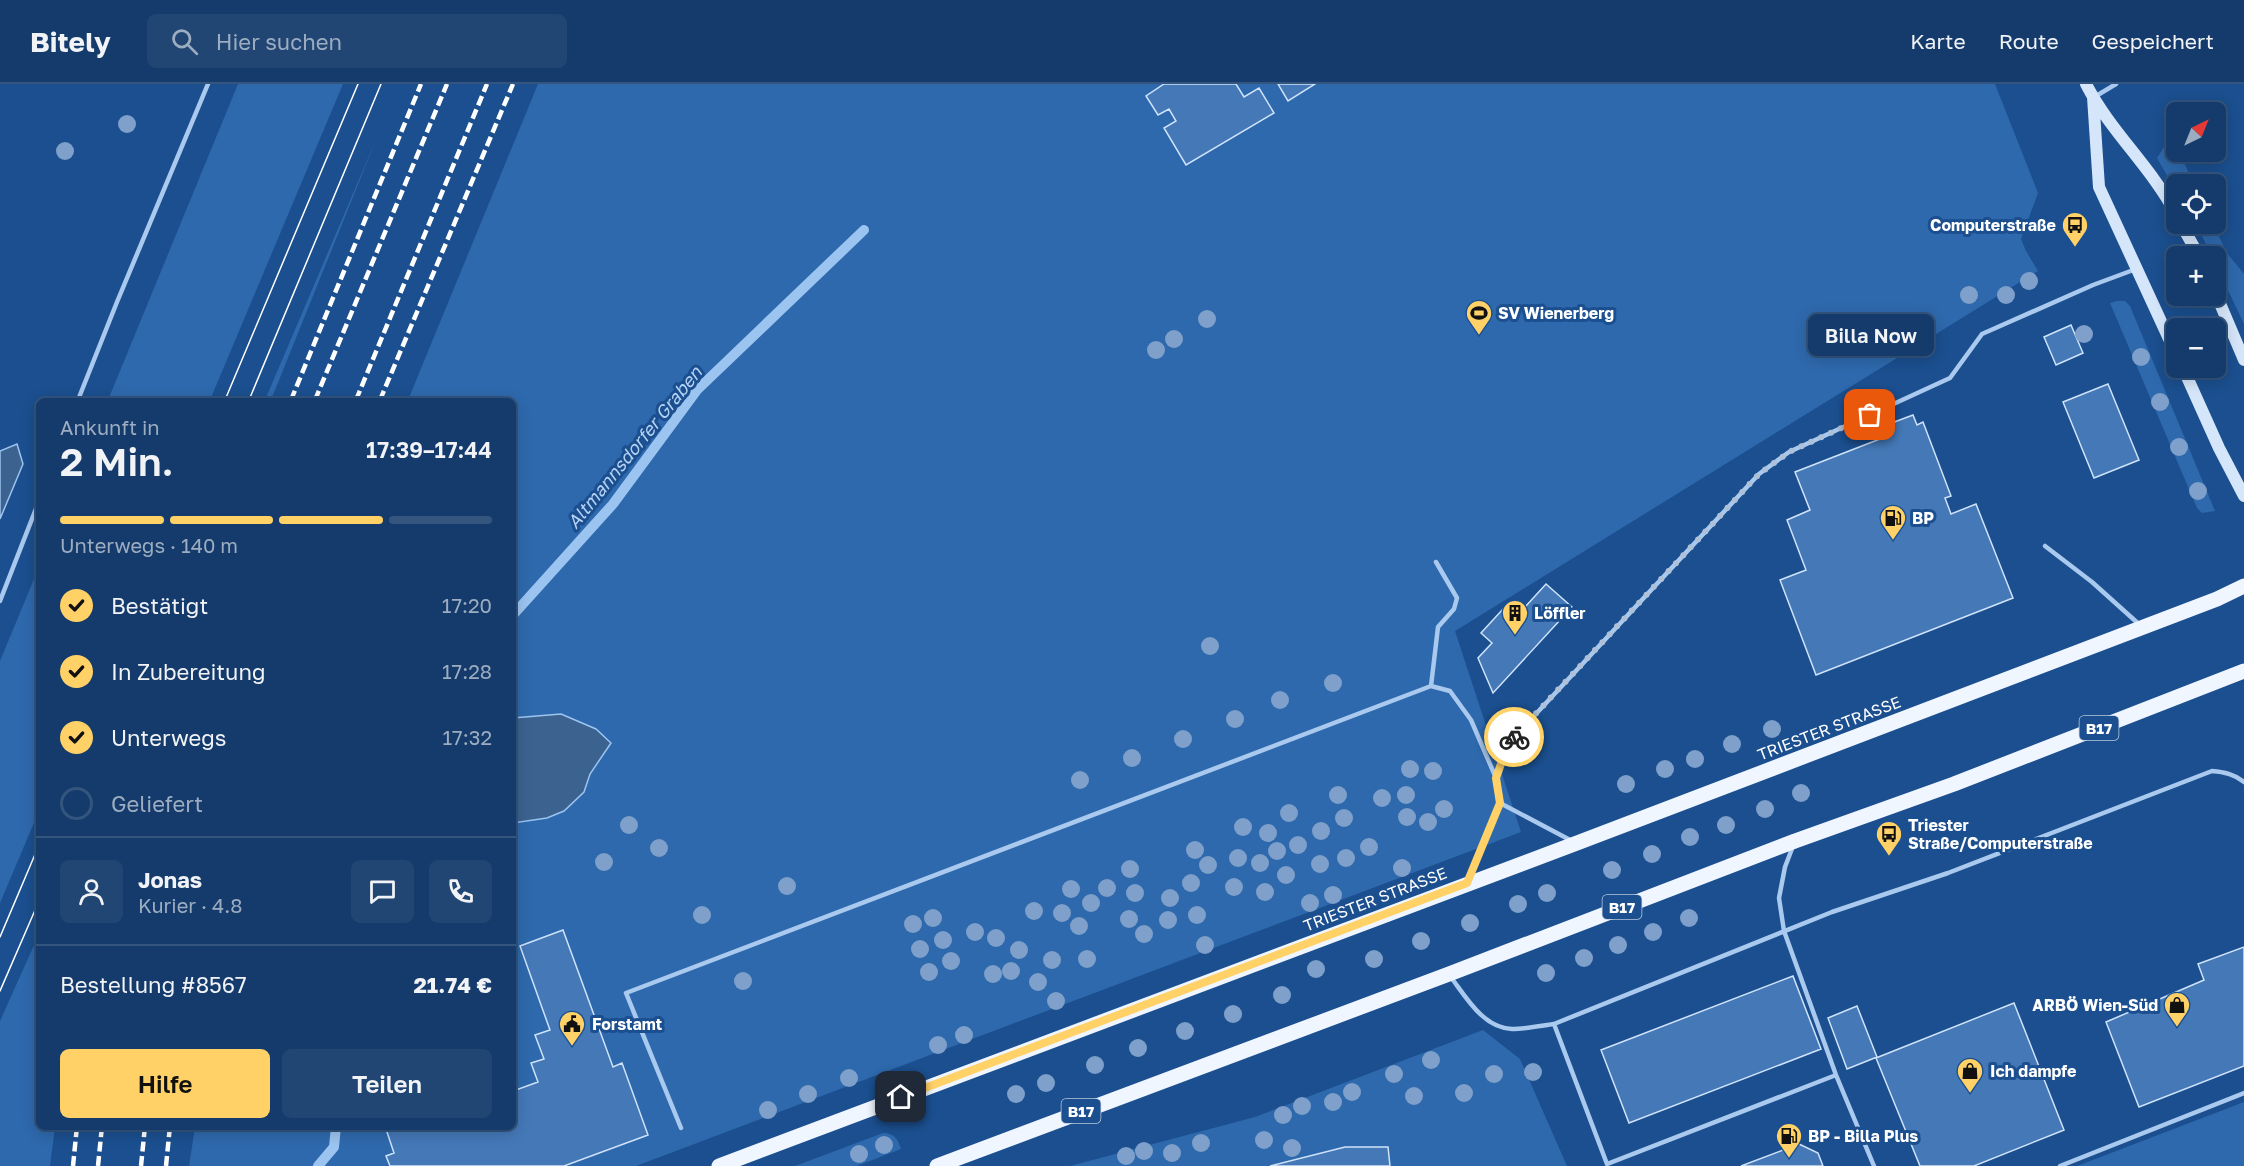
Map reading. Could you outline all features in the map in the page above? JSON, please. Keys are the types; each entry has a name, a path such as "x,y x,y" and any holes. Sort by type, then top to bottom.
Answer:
{"main road":[{"name":"TRIESTER STRASSE","path":"719,1166 2143,628 2244,586"},
{"name":"B17","path":"937,1166 1449,974 1795,840 1954,784 2244,671"}],"street":[{"path":"2086,84 2166,199"},
{"path":"2093,97 2099,187 2166,331"},
{"path":"2221,306 2244,360"},
{"path":"2188,378 2219,448 2244,496"}],"lane":[{"path":"79,398 208,84"},
{"path":"2093,97 2116,84"},
{"path":"1496,778 1508,744 1759,474 1789,452 1950,378 1982,334 2093,285 2138,268"},
{"path":"0,601 36,509"},
{"path":"2045,546 2092,582 2143,628"},
{"path":"1431,686 1438,627 1454,609 1457,598 1436,562"},
{"path":"681,1128 626,993 1431,686 1450,691 1471,720 1496,778 1500,803 1467,883"},
{"path":"1449,974 1479,1014 1497,1026 1511,1029 1554,1024 1832,912 1948,873 2212,771 2225,772 2244,782"},
{"path":"1500,803 1577,843"},
{"path":"1795,840 1785,867 1779,898 1784,931 1836,1075 1874,1166"},
{"path":"1554,1024 1608,1165 1836,1075"},
{"path":"2060,1166 2244,1093"}],"shaded area":[{"path":"238,84 343,84 211,398 109,398"},
{"path":"538,84 1995,84 2038,193 2021,239 2038,271 1455,631 1521,832 636,1166 564,1166 648,1135 623,1064 613,1067 563,930 520,946 550,1030 535,1035 544,1059 531,1064 538,1082 516,1090 516,398 409,398"},
{"path":"378,135 272,398 266,398"},
{"path":"2166,144 2166,162 2184,162 2189,174 2166,174 2157,158"},
{"path":"2201,234 2218,234 2224,246 2207,246"},
{"path":"2226,251 2244,274 2244,324 2226,286"},
{"path":"2125,301 2130,306 2215,511 2202,513 2197,508 2110,303"},
{"path":"17,444 23,464 0,519 0,451"},
{"path":"36,574 36,818 0,903 0,661"},
{"path":"561,714 596,729 611,743 590,774 584,792 564,811 547,818 516,823 516,718"},
{"path":"36,941 36,1130 55,1130 50,1166 0,1166 0,1021"},
{"path":"1483,1030 1520,1059 1567,1166 1070,1166 1255,1117"},
{"path":"2244,1102 2244,1166 2077,1166"},
{"path":"195,1130 386,1130 394,1153 390,1166 189,1166"},
{"path":"883,1133 895,1137 901,1149 857,1166 795,1166"}],"building":[{"path":"1164,84 1236,84 1244,97 1259,88 1274,113 1186,165 1164,128 1176,121 1169,109 1158,115 1146,96"},
{"path":"1278,84 1315,84 1288,101"},
{"path":"2071,325 2083,353 2056,365 2044,337"},
{"path":"2108,384 2139,460 2094,478 2063,402"},
{"name":"BP","path":"1913,415 1917,425 1923,422 1951,496 1945,498 1951,514 1976,504 2013,598 1816,675 1780,580 1806,570 1787,520 1810,510 1795,472 1885,437 1881,427"},
{"name":"Löffler","path":"1546,584 1572,607 1493,693 1478,658 1492,643 1481,633 1503,609 1514,619"},
{"name":"Forstamt","path":"563,930 613,1067 622,1063 648,1135 564,1166 390,1166 386,1156 394,1153 386,1130 516,1130 516,1090 538,1082 531,1063 544,1059 535,1035 550,1030 520,946"},
{"path":"2244,947 2244,1066 2139,1107 2106,1022 2204,980 2198,964"},
{"path":"1793,976 1821,1049 1629,1123 1601,1050"},
{"name":"Ich dampfe","path":"2014,1003 2064,1130 1974,1166 1920,1166 1876,1058"},
{"path":"1857,1006 1877,1057 1847,1069 1828,1018"},
{"name":"BP - Billa Plus","path":"1799,1144 1818,1153 1823,1166 1741,1166"},
{"path":"1345,1147 1388,1147 1390,1166 1270,1166"}],"waterway":[{"name":"Altmannsdorfer Graben","path":"516,612 613,504 697,390 864,230"},
{"name":"Altmannsdorfer Graben","path":"318,1166 334,1147 336,1130"}],"tram line":[{"path":"226,398 358,84"},
{"path":"250,398 381,84"},
{"path":"0,937 36,852"},
{"path":"0,991 36,908"}],"railway":[{"path":"292,398 421,84"},
{"path":"316,398 447,84"},
{"path":"357,398 487,84"},
{"path":"381,398 513,84"},
{"path":"73,1166 77,1130"},
{"path":"98,1166 102,1130"},
{"path":"141,1166 145,1130"},
{"path":"166,1166 170,1130"}],"way so far":[{"path":"1514,737 1759,474 1789,452 1870,415"}],"place":[{"name":"Computerstraße","path":"2075,248"},
{"name":"SV Wienerberg","path":"1479,336"},
{"name":"Billa Now","path":"1870,415"},
{"name":"BP","path":"1893,541"},
{"name":"Löffler","path":"1515,636"},
{"name":"Triester Straße/Computerstraße","path":"1889,857"},
{"name":"ARBÖ Wien-Süd","path":"2177,1028"},
{"name":"Forstamt","path":"572,1047"},
{"name":"Ich dampfe","path":"1970,1094"},
{"name":"BP - Billa Plus","path":"1789,1159"}],"route":[{"path":"901,1097 1467,883 1500,803 1496,778 1508,744 1514,737"}]}
